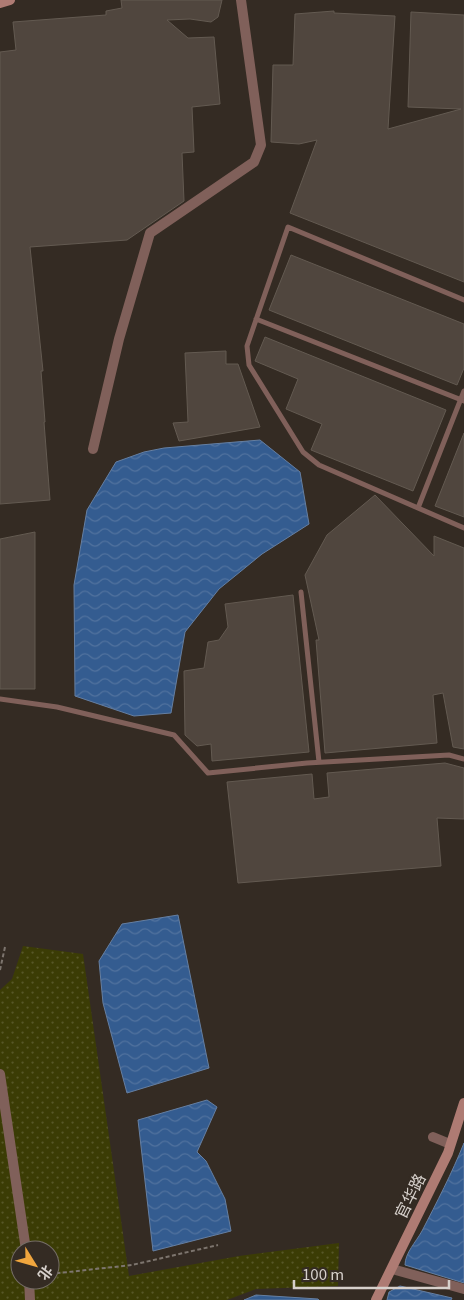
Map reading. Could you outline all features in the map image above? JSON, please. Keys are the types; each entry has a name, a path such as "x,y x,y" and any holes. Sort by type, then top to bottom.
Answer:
{"main road":[{"path":"0,4 10,0"},
{"name":"官华路","path":"376,1300 448,1153 464,1103"}],"street":[{"path":"93,449 119,339 150,233 254,162 260,145 240,0"},
{"path":"0,1074 25,1240"},
{"path":"433,1137 450,1144"},
{"path":"392,1269 464,1289"}],"lane":[{"path":"464,300 288,226 246,346 250,365 303,452 318,465 464,528"},
{"path":"256,318 462,400"},
{"path":"418,508 464,391"},
{"path":"301,592 319,762"},
{"path":"0,699 57,707 174,735 208,773 319,762 449,755 464,759"}],"path":[{"path":"0,970 5,948"},
{"path":"60,1273 132,1265 218,1245"}],"shaded area":[{"path":"23,946 83,954 129,1276 239,1256 339,1243 338,1286 256,1289 227,1300 0,1300 0,990 12,979"}],"water":[{"path":"260,440 300,472 309,524 262,554 219,589 185,632 171,713 134,716 75,696 74,585 87,510 116,462 144,452 164,448"},
{"path":"178,915 209,1068 127,1093 103,1003 99,961 122,924"},
{"path":"207,1100 217,1107 197,1152 206,1161 225,1199 231,1231 153,1251 138,1120"},
{"path":"464,1143 464,1283 405,1265 405,1261 433,1209"},
{"path":"400,1286 452,1298 451,1300 387,1300 389,1292"},
{"path":"256,1295 318,1299 319,1300 244,1300"}],"building":[{"path":"121,0 222,0 218,17 211,22 190,19 167,20 188,38 214,37 220,104 192,107 194,152 182,153 184,201 127,240 30,247 43,371 41,371 50,500 0,504 0,52 16,50 13,22 106,15 106,11 122,8"},
{"path":"334,11 334,13 395,16 388,129 461,109 408,107 411,12 464,15 464,282 290,213 317,140 299,144 271,142 273,65 293,65 295,14"},
{"path":"291,255 464,324 464,368 457,385 269,310"},
{"path":"265,337 446,410 413,491 311,450 322,424 286,409 298,379 255,361"},
{"path":"226,351 226,364 238,364 260,427 179,441 173,423 188,422 185,353"},
{"path":"464,433 464,517 435,506"},
{"path":"375,495 434,556 434,536 464,548 464,749 453,747 443,693 433,695 437,743 325,753 316,640 319,640 305,575 327,535"},
{"path":"35,532 35,689 0,689 0,539"},
{"path":"293,595 309,752 212,761 211,744 197,746 185,735 184,671 204,668 208,642 219,640 228,627 225,604"},
{"path":"445,763 464,768 464,819 437,818 441,866 238,883 227,782 312,774 314,799 329,797 327,773"}]}
